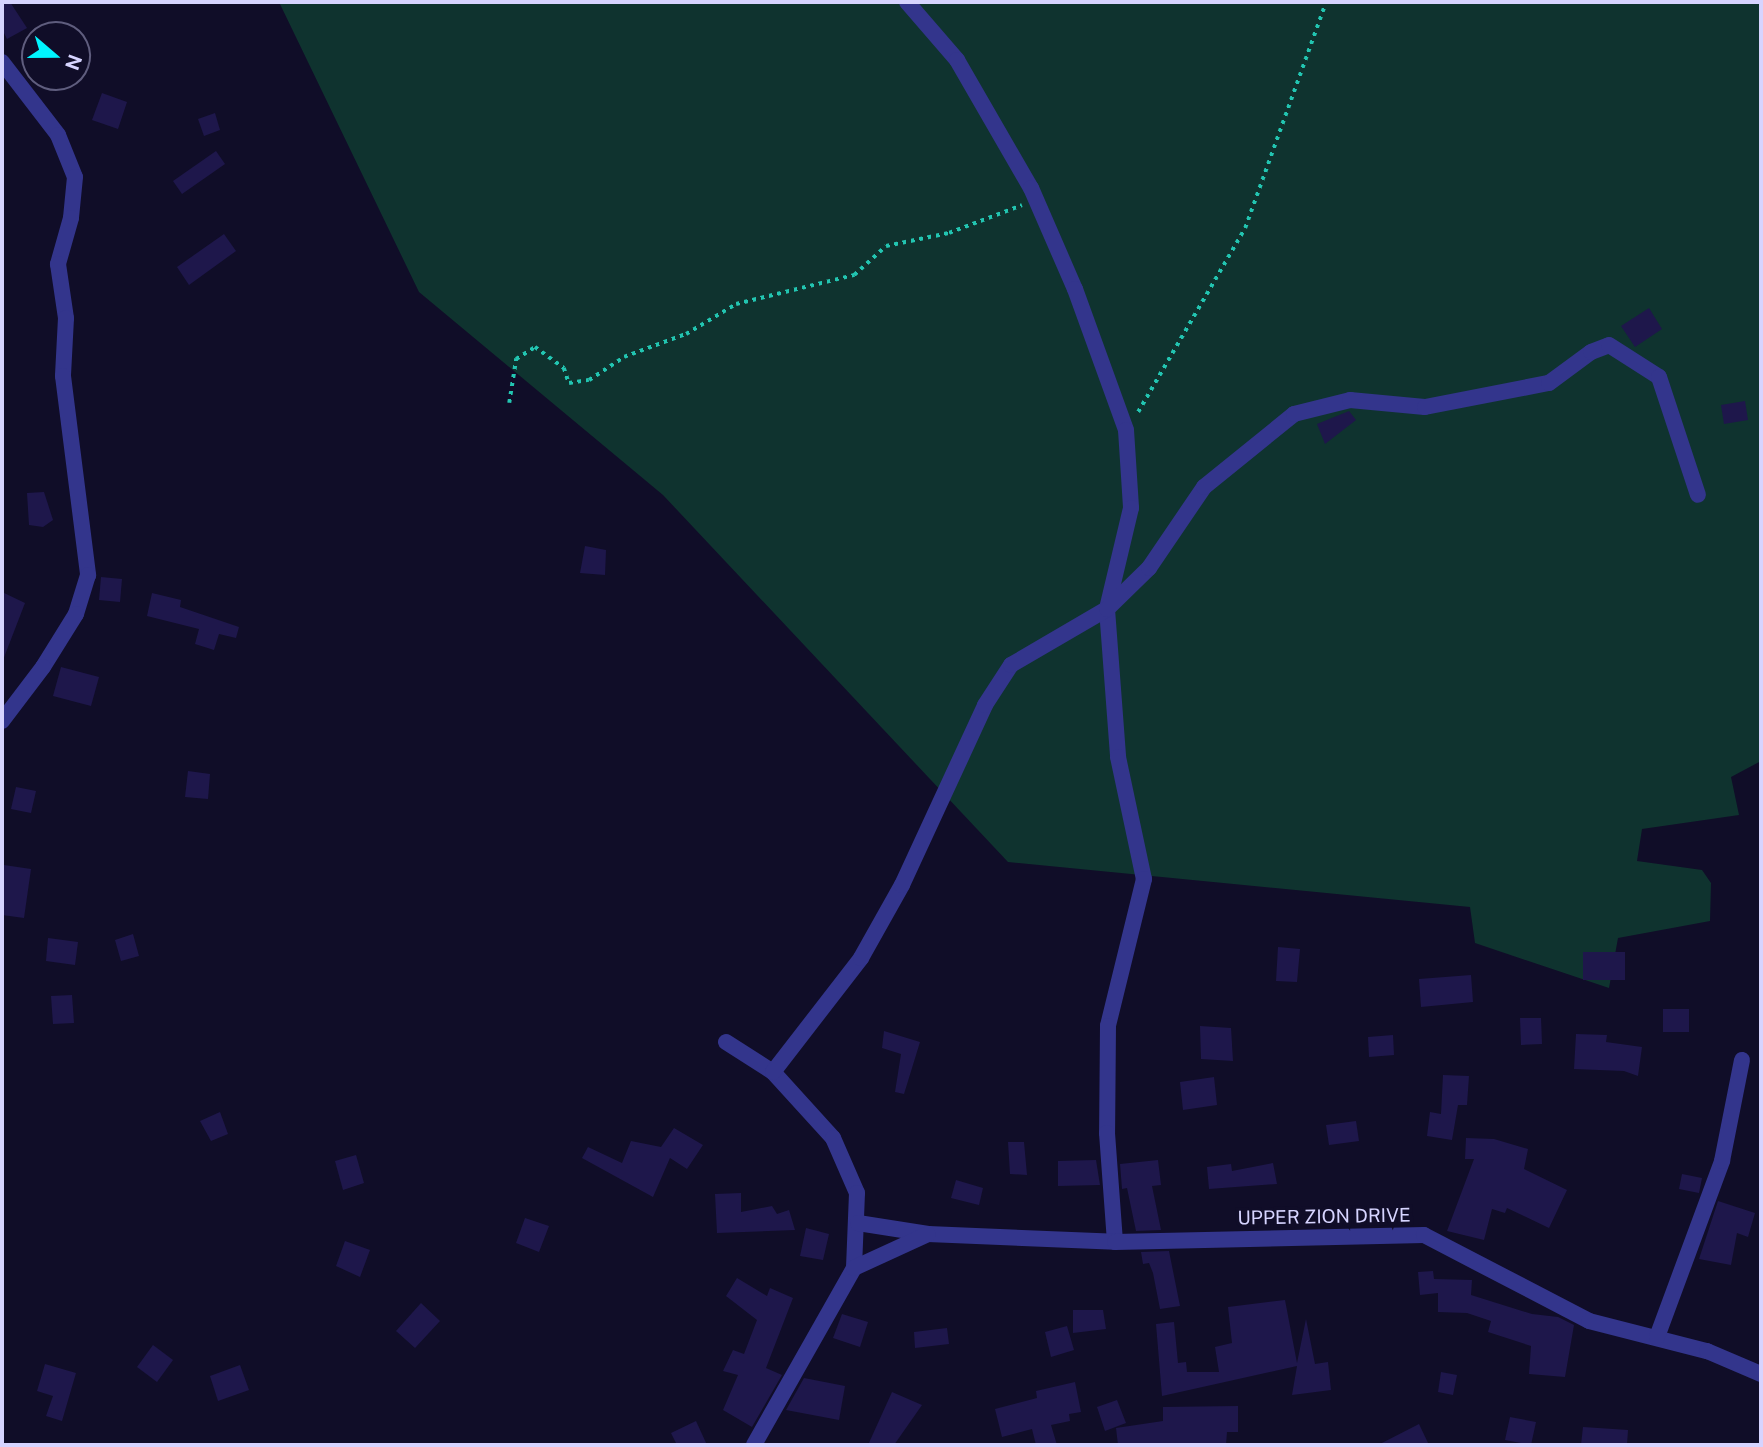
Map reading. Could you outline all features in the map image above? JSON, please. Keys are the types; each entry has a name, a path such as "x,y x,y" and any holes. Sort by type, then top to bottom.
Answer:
{"street":[{"path":"907,2 957,60 1037,201 1075,289 1126,430 1131,508 1107,609 1118,757 1144,879 1108,1026 1107,1133 1115,1242"},
{"path":"2,62 58,135 75,177 71,218 58,264 65,318 63,376 88,575 76,614 43,667 2,721"},
{"path":"773,1072 861,958 902,885 985,705 1011,665 1107,609 1149,568 1204,487 1294,414 1350,400 1425,407 1549,383 1591,352 1609,345 1659,377 1698,495"},
{"path":"726,1042 773,1072 833,1138 858,1193 854,1268 754,1445"},
{"path":"1657,1336 1722,1161 1742,1060"},
{"name":"UPPER ZION DRIVE","path":"858,1223 928,1234 1115,1242 1424,1236 1589,1321 1625,1334 1657,1336 1761,1374"},
{"path":"854,1268 928,1234"}],"path":[{"path":"1126,430 1162,377 1245,228 1326,2"},
{"path":"509,403 516,359 535,346 564,368 569,383 589,380 624,357 686,334 736,304 854,275 886,246 950,233 1037,201"}],"green space":[{"path":"279,2 1761,2 1761,761 1731,777 1739,815 1642,829 1637,861 1702,870 1711,883 1710,921 1618,938 1609,988 1475,943 1470,907 1008,862 663,495 419,292"}],"building":[{"path":"2,2 10,2 22,21 21,31 7,39 2,29"},
{"path":"102,93 127,102 118,129 92,120"},
{"path":"215,113 220,130 204,136 198,119"},
{"path":"216,151 225,164 182,194 173,181"},
{"path":"224,234 236,251 189,285 177,267"},
{"path":"1649,308 1662,329 1635,347 1621,326"},
{"path":"1745,401 1748,420 1724,424 1721,405"},
{"path":"1349,411 1356,420 1325,444 1317,424"},
{"path":"44,492 53,520 43,527 29,525 27,493"},
{"path":"585,546 606,550 605,575 580,573"},
{"path":"101,577 122,579 120,602 99,600"},
{"path":"2,592 25,603 3,660 2,660"},
{"path":"152,593 181,600 180,607 239,627 236,638 219,634 214,650 195,644 199,629 147,616"},
{"path":"61,667 99,677 91,706 53,696"},
{"path":"188,771 210,774 208,799 185,797"},
{"path":"16,787 36,791 31,813 11,809"},
{"path":"4,865 31,869 24,918 2,915"},
{"path":"133,934 139,956 121,961 115,940"},
{"path":"48,938 78,942 75,965 46,961"},
{"path":"1278,947 1300,949 1297,982 1276,981"},
{"path":"1583,952 1625,952 1625,980 1583,980"},
{"path":"1471,975 1473,1002 1421,1007 1419,979"},
{"path":"72,995 74,1023 53,1024 51,996"},
{"path":"1663,1009 1689,1009 1689,1032 1663,1032"},
{"path":"1520,1018 1541,1018 1542,1044 1521,1045"},
{"path":"1200,1026 1231,1028 1233,1061 1201,1059"},
{"path":"884,1031 920,1042 904,1094 895,1092 901,1054 882,1048"},
{"path":"1576,1034 1607,1035 1606,1042 1642,1047 1638,1076 1624,1071 1574,1069"},
{"path":"1393,1035 1394,1055 1369,1057 1368,1037"},
{"path":"1443,1075 1469,1076 1467,1105 1458,1105 1452,1140 1427,1136 1430,1112 1441,1114"},
{"path":"1214,1077 1217,1105 1183,1110 1180,1082"},
{"path":"220,1112 228,1134 211,1141 200,1121"},
{"path":"1356,1121 1359,1141 1329,1145 1326,1125"},
{"path":"674,1128 703,1145 687,1169 670,1158 653,1197 582,1158 588,1147 622,1163 631,1141 661,1147"},
{"path":"1466,1138 1494,1139 1528,1149 1524,1169 1567,1190 1549,1228 1507,1208 1505,1213 1492,1209 1484,1240 1447,1231 1474,1159 1465,1159"},
{"path":"1008,1142 1024,1142 1027,1175 1010,1174"},
{"path":"356,1155 364,1183 343,1190 335,1161"},
{"path":"1096,1160 1100,1185 1058,1186 1058,1161"},
{"path":"1158,1160 1161,1185 1152,1186 1161,1230 1136,1231 1127,1188 1122,1189 1120,1164"},
{"path":"1273,1163 1277,1184 1209,1189 1207,1167 1231,1164 1232,1171"},
{"path":"1682,1174 1702,1178 1699,1193 1679,1189"},
{"path":"956,1180 983,1188 979,1205 951,1198"},
{"path":"741,1193 741,1212 772,1206 777,1214 789,1210 795,1230 717,1233 715,1194"},
{"path":"1718,1201 1755,1213 1748,1237 1737,1233 1731,1265 1699,1259"},
{"path":"525,1218 549,1226 539,1252 516,1243"},
{"path":"806,1228 829,1234 823,1260 800,1256"},
{"path":"345,1241 370,1250 360,1277 336,1266"},
{"path":"1169,1251 1180,1306 1160,1309 1153,1273 1149,1263 1143,1264 1141,1252"},
{"path":"1433,1271 1434,1279 1472,1280 1471,1295 1532,1314 1558,1317 1574,1325 1565,1377 1529,1374 1531,1346 1488,1332 1491,1321 1467,1313 1438,1312 1438,1293 1420,1295 1418,1272"},
{"path":"737,1278 767,1296 770,1288 793,1298 766,1368 782,1375 752,1427 723,1410 738,1375 723,1371 733,1350 744,1354 757,1320 726,1296"},
{"path":"1285,1300 1297,1363 1306,1319 1315,1364 1328,1362 1331,1390 1292,1395 1297,1366 1162,1396 1156,1324 1174,1322 1178,1363 1186,1362 1187,1372 1219,1372 1215,1347 1232,1343 1228,1307"},
{"path":"421,1303 440,1321 415,1348 396,1331"},
{"path":"1073,1310 1103,1310 1106,1329 1073,1333"},
{"path":"842,1314 868,1322 860,1347 833,1338"},
{"path":"1067,1326 1074,1350 1051,1357 1045,1332"},
{"path":"947,1328 949,1344 915,1348 914,1332"},
{"path":"153,1345 173,1360 157,1382 137,1367"},
{"path":"45,1364 76,1373 62,1421 46,1416 53,1396 37,1391"},
{"path":"240,1365 249,1390 218,1401 210,1376"},
{"path":"1441,1372 1457,1375 1453,1395 1438,1392"},
{"path":"804,1378 845,1386 839,1420 786,1410"},
{"path":"1075,1382 1081,1412 1069,1414 1070,1421 1051,1425 1057,1445 1036,1445 1032,1429 1002,1437 995,1409 1037,1398 1036,1391"},
{"path":"892,1392 922,1405 894,1445 868,1445"},
{"path":"1117,1400 1126,1423 1105,1431 1097,1407"},
{"path":"1238,1406 1238,1432 1227,1432 1226,1445 1118,1445 1116,1428 1163,1421 1163,1407"},
{"path":"1510,1417 1536,1422 1531,1445 1505,1440"},
{"path":"696,1421 707,1445 677,1445 671,1433"},
{"path":"1419,1424 1429,1445 1378,1445"},
{"path":"1583,1427 1628,1430 1627,1445 1581,1445"}]}
